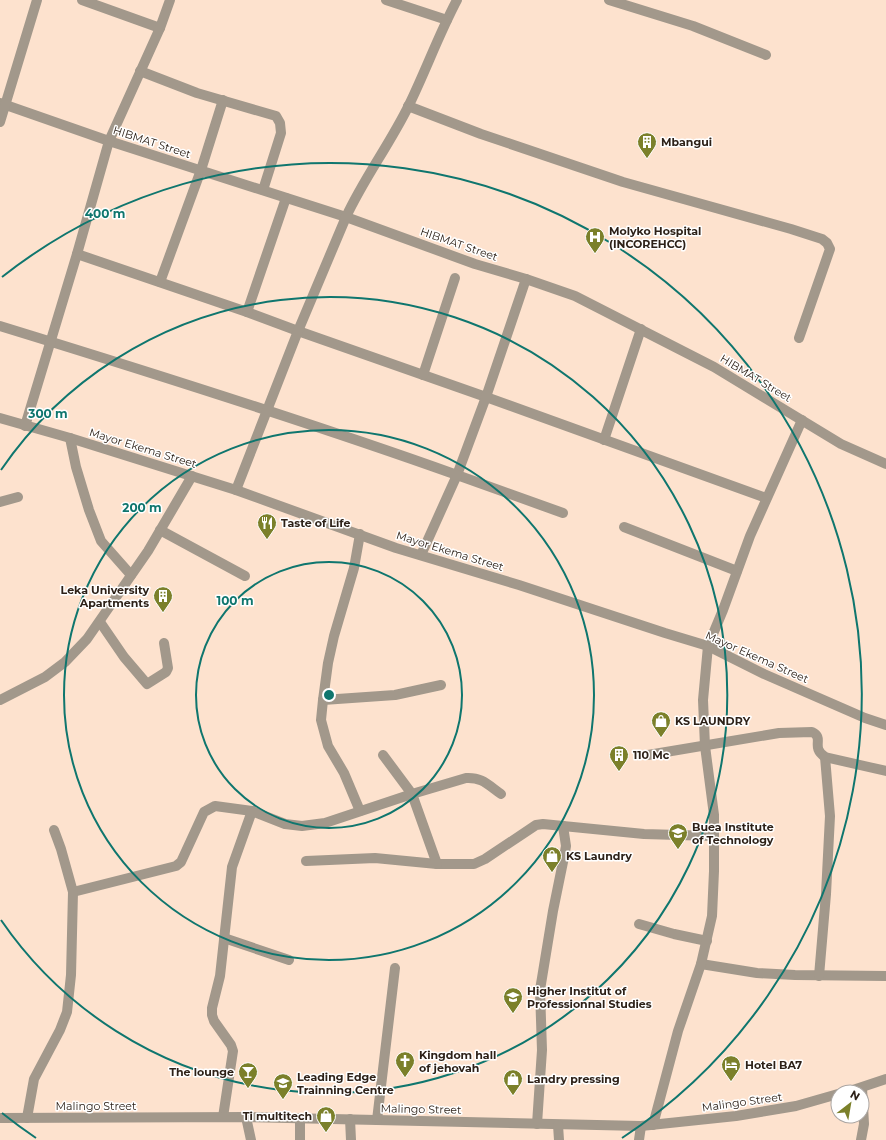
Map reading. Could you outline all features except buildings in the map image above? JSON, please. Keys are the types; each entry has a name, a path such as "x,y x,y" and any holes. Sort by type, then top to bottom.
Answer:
{"street":[{"path":"0,122 3,104 37,0"},
{"path":"82,0 160,28"},
{"path":"25,426 52,341 109,140 160,28 170,0"},
{"path":"386,0 447,20"},
{"path":"236,490 298,331 346,217 354,200 408,106 447,20 458,0"},
{"path":"609,0 693,26 766,55"},
{"path":"140,71 197,93 276,116 280,123 281,133 263,190"},
{"path":"160,282 201,170 223,100"},
{"name":"HIBMAT Street","path":"3,104 346,217 475,264 526,279 574,296 714,367 841,444 886,464"},
{"path":"408,106 481,134 623,182 822,239 827,243 830,250 799,338"},
{"path":"247,312 286,198"},
{"path":"77,254 247,312 766,498"},
{"path":"423,375 455,278"},
{"path":"421,555 457,475 486,397 526,279"},
{"path":"0,326 52,341 268,410 563,513"},
{"path":"604,440 641,329"},
{"name":"Mayor Ekema Street","path":"0,418 70,438 236,490 396,548 540,591 708,646 764,674 886,726"},
{"path":"653,1125 678,1031 701,964 712,916 714,815 705,746 703,689 708,646 766,498 802,420"},
{"path":"70,438 76,467 89,510 101,541 132,575"},
{"path":"0,700 45,677 65,662 87,639 132,575 192,476"},
{"path":"0,502 18,497"},
{"path":"624,527 737,571"},
{"path":"160,530 245,576"},
{"path":"360,534 354,568 334,636 328,663 321,720 328,746 344,773 360,811"},
{"path":"100,622 124,657 147,684 166,672 168,668 164,643"},
{"path":"323,700 395,695 441,684"},
{"path":"648,755 779,733 812,732 818,737 817,749 820,754 825,757 886,771"},
{"path":"384,755 412,794 437,864"},
{"path":"819,976 830,824 825,757"},
{"path":"73,892 176,866 181,862 204,812 215,806 252,811 285,824 302,826 325,823 466,778 473,777 479,779 501,794"},
{"path":"223,1117 233,1051 231,1045 214,1021 212,1015 220,976 232,867 252,811"},
{"path":"306,861 375,858 437,864 474,864 536,825 543,824 644,834 713,836"},
{"path":"537,1124 542,1050 540,990 553,911 566,846 563,826"},
{"path":"27,1118 34,1079 60,1030 67,1012 71,975 73,892 54,830"},
{"path":"640,924 674,934 707,941"},
{"path":"224,938 289,960"},
{"path":"701,964 757,973 819,976 886,976"},
{"path":"377,1120 395,968"},
{"path":"870,1085 886,1079"},
{"name":"Malingo Street","path":"0,1118 246,1117 641,1126 736,1116 796,1106 830,1096"},
{"path":"246,1117 251,1140"},
{"path":"300,1118 300,1140"},
{"path":"350,1120 351,1140"},
{"path":"861,1140 864,1124"},
{"path":"558,1125 559,1140"},
{"path":"639,1140 641,1126"}],"place":[{"name":"Mbangui","path":"647,159"},
{"name":"Molyko Hospital (INCOREHCC)","path":"595,254"},
{"name":"Taste of Life","path":"267,540"},
{"name":"Leka University Apartments","path":"163,613"},
{"name":"KS LAUNDRY","path":"661,738"},
{"name":"110 Mc","path":"619,772"},
{"name":"Buea Institute of Technology","path":"678,850"},
{"name":"KS Laundry","path":"552,873"},
{"name":"Higher Institut of Professionnal Studies","path":"513,1014"},
{"name":"Kingdom hall of jehovah","path":"405,1078"},
{"name":"Hotel BA7","path":"731,1082"},
{"name":"The lounge","path":"248,1089"},
{"name":"Landry pressing","path":"513,1096"},
{"name":"Leading Edge Trainning Centre","path":"283,1100"},
{"name":"Ti multitech","path":"326,1133"}]}
